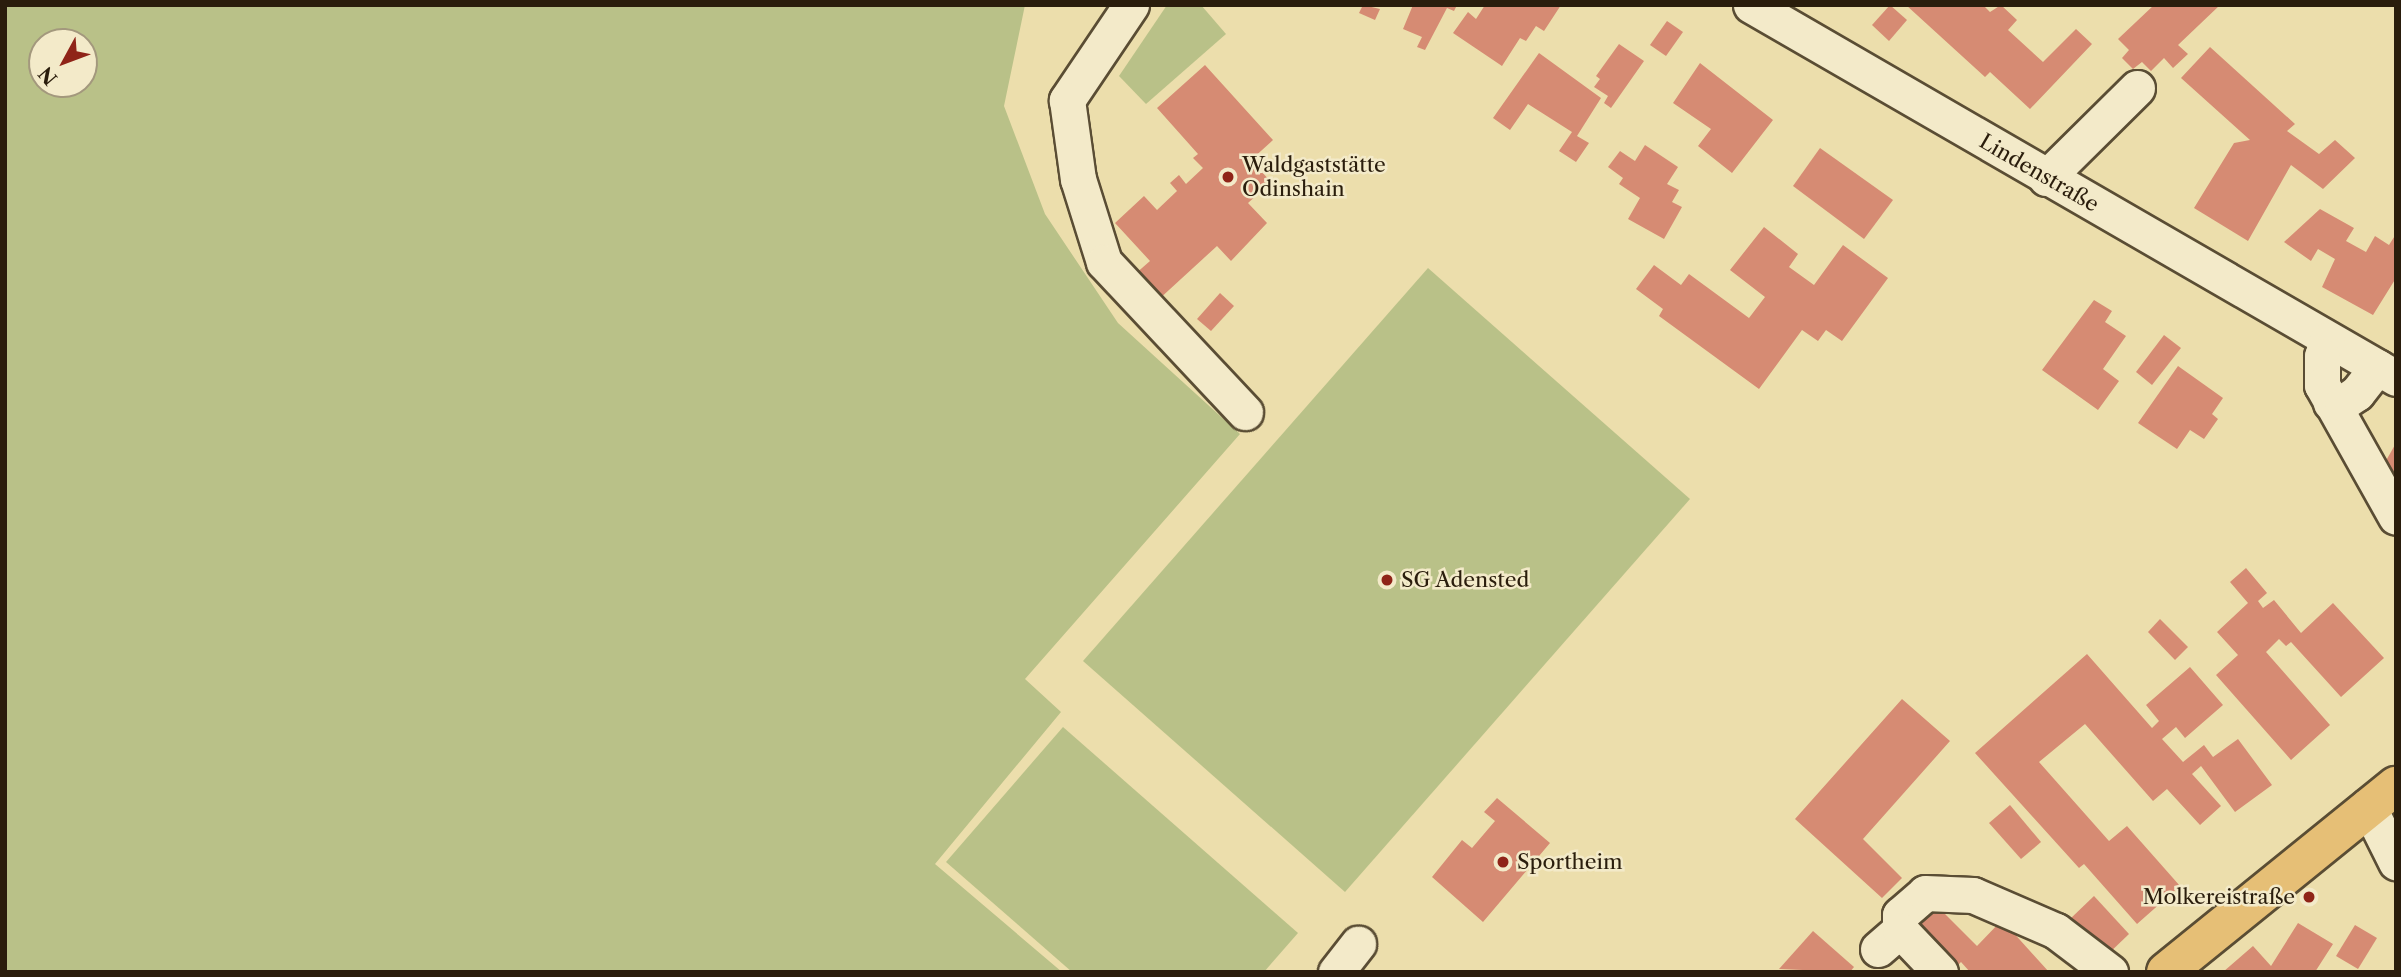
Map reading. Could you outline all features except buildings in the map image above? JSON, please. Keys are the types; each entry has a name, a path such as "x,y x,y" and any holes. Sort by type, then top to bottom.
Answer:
{"main road":[{"path":"2166,972 2382,796"}],"street":[{"path":"1131,5 1067,100 1079,180 1104,262 1245,412"},
{"name":"Lindenstraße","path":"1751,5 2046,178 2387,372 2342,403 2331,402"},
{"path":"2046,178 2137,88"},
{"path":"2327,340 2320,373 2331,402 2396,517"},
{"path":"2382,796 2396,862"},
{"path":"1940,972 1889,939 1900,915 1925,893 1973,895 2056,931 2110,972"},
{"path":"1336,972 1358,944"}],"green space":[{"path":"5,5 1025,5 1004,106 1045,214 1118,323 1240,434 1025,679 1061,712 935,864 1062,972 5,972"},
{"path":"1167,5 1201,5 1226,34 1146,104 1119,76"},
{"name":"SG Adensted","path":"1428,268 1690,499 1345,892 1083,661"},
{"path":"1063,727 1298,933 1264,972 1072,972 946,862"}],"place":[{"name":"Waldgaststätte Odinshain","path":"1228,177"},
{"name":"SG Adensted","path":"1387,580"},
{"name":"Sportheim","path":"1503,862"},
{"name":"Molkereistraße","path":"2309,897"}]}
